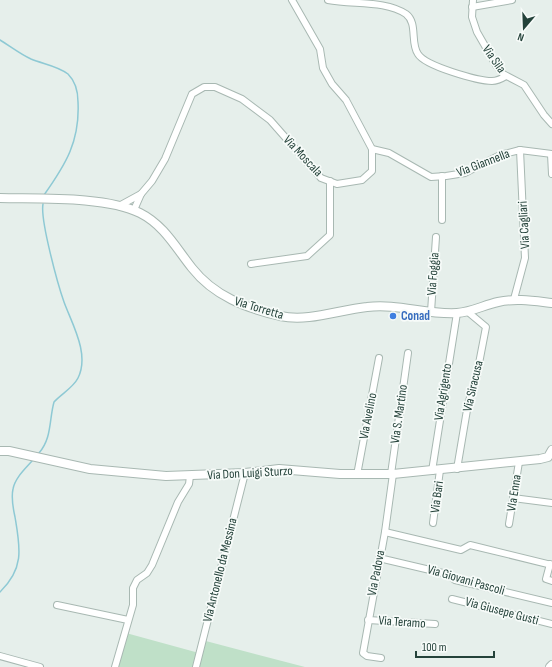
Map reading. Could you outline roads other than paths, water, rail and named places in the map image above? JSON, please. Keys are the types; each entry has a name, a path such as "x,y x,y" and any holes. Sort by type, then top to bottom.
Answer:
{"street":[{"name":"Via Moscala","path":"141,194 152,181 165,159 192,94 204,87 215,87 242,99 270,120 321,178 336,184 362,180 372,171 372,149 346,100 329,79 323,68 320,49 292,0"},
{"path":"328,0 346,3 375,2 402,12 411,19 417,54 426,62 486,81 500,80 506,76"},
{"name":"Via Sila","path":"473,0 472,17 477,32 496,65 506,76 524,85 544,116 552,124"},
{"path":"472,7 512,0"},
{"name":"Via Giannella","path":"372,149 389,153 431,177 465,173 500,155 520,150 551,154"},
{"name":"Via Cagliari","path":"514,299 525,258 520,150"},
{"path":"551,154 552,174"},
{"path":"442,176 442,220"},
{"path":"251,264 307,256 330,235 330,181"},
{"path":"119,206 141,194"},
{"path":"134,210 141,194"},
{"name":"Via Torretta","path":"0,198 96,202 134,210 148,218 162,230 193,268 211,286 231,300 252,308 291,318 311,317 378,306 431,312 457,313 468,312 496,302 514,299 552,303"},
{"name":"Via Foggia","path":"431,312 436,236"},
{"name":"Via Siracusa","path":"457,469 468,404 476,379 486,328 468,312"},
{"name":"Via Agrigento","path":"432,471 457,313"},
{"name":"Via S. Martino","path":"392,474 408,353"},
{"name":"Via Avelino","path":"357,475 379,358"},
{"name":"Via Don Luigi Sturzo","path":"0,451 9,451 90,469 140,475 190,476 280,470 357,475 392,474 519,462 551,455"},
{"name":"VIa Enna","path":"509,524 519,462"},
{"name":"Via Bari","path":"433,523 440,470"},
{"name":"Via Antonello da Messina","path":"196,667 245,473"},
{"name":"Via Padova","path":"381,658 367,656 363,653 379,558 385,532 392,474"},
{"path":"115,667 133,605 133,588 137,580 147,572 152,565 178,502 189,484 190,476"},
{"path":"513,498 552,502"},
{"path":"385,532 460,550 470,545 551,565 546,579 552,581"},
{"name":"Via Giovani Pascoli","path":"379,558 447,574 455,580 552,603"},
{"name":"Via Giusepe Gusti","path":"452,598 552,624"},
{"path":"57,605 128,620"},
{"name":"Via Teramo","path":"368,620 435,624"},
{"path":"0,656 40,667"}],"waterway":[{"path":"0,40 31,59 64,71 71,77 76,87 78,98 78,116 74,140 65,162 44,195"},
{"path":"39,453 46,441 50,429 54,402 76,382 81,369 82,359 81,349 75,329 64,302 50,253 44,224 43,204"},
{"path":"0,592 14,574 19,557 18,538 12,503 13,489 18,477 32,461"}],"place":[{"name":"Conad","path":"393,316"}]}
